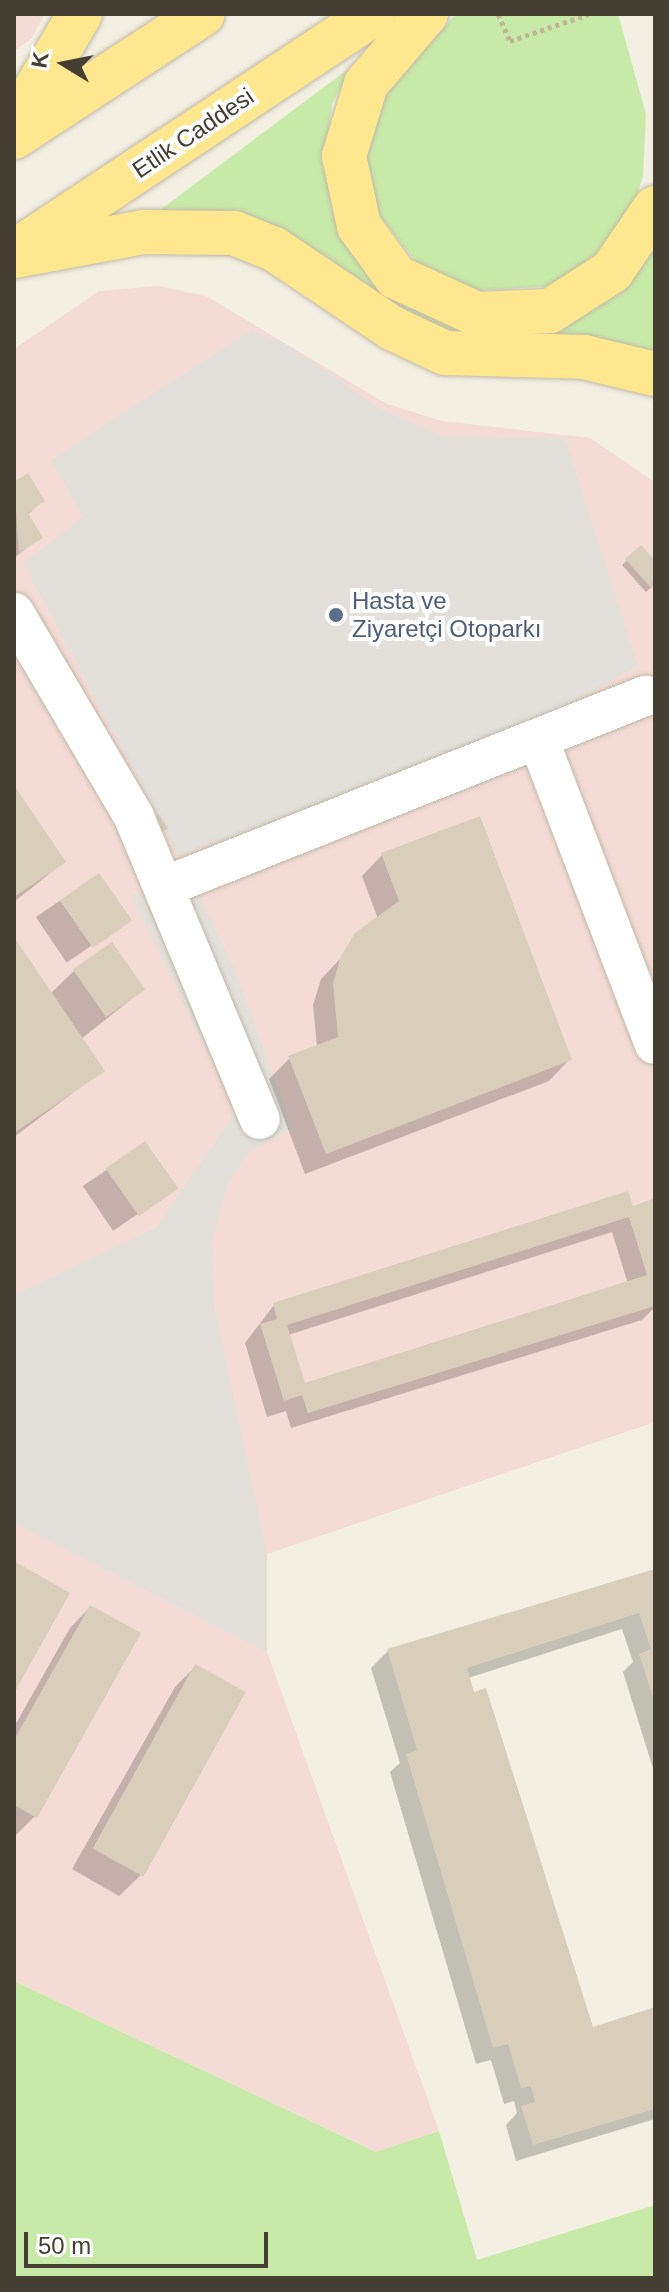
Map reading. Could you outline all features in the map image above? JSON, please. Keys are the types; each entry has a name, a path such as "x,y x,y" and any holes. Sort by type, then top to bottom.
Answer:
{"main road":[{"path":"14,126 80,14"},
{"path":"14,137 203,14"},
{"name":"Etlik Caddesi","path":"14,254 373,14"},
{"path":"426,14 366,84 344,156 359,226 396,277 477,314 550,311 612,271 655,208"},
{"path":"14,254 143,232 234,233 274,249 392,328 445,353 584,357 655,374"}],"lane":[{"path":"14,613 158,871 260,1119"},
{"path":"14,660 107,818 158,871"},
{"path":"158,871 539,741 645,696"},
{"path":"539,741 655,1044"}],"path":[{"path":"498,14 510,41 589,14"}],"shaded area":[{"path":"14,14 44,14 32,38 14,51"},
{"path":"159,286 206,296 387,404 442,421 590,438 655,482 655,1422 267,1554 267,1652 439,2131 377,2152 14,1981 14,349 99,291"},
{"name":"Hasta ve Ziyaretçi Otoparkı","path":"251,330 286,344 384,411 442,436 565,438 638,666 523,731 179,856 23,563 83,517 51,460"},
{"path":"195,886 235,969 292,1128 250,1150 228,1184 212,1240 214,1305 267,1553 267,1652 14,1523 14,1295 157,1227 236,1111 131,895"}],"green space":[{"path":"456,14 618,14 646,114 643,175 635,204 594,261 552,286 471,291 421,268 375,210 364,156 382,97"},
{"path":"351,67 332,104 326,150 414,308 451,324 635,276 655,247 655,352 613,342 465,340 160,210"},
{"path":"14,1981 376,2152 439,2131 477,2260 655,2205 655,2278 14,2278"}],"building":[{"path":"28,473 45,501 28,513 43,538 19,553 14,482"},
{"path":"641,545 655,561 652,589 625,559"},
{"path":"14,785 66,862 14,897"},
{"path":"159,814 168,828 155,837 146,823"},
{"path":"480,816 572,1060 326,1154 288,1056 338,1037 333,983 341,956 355,933 399,901 381,853"},
{"path":"99,873 132,921 93,948 60,901"},
{"path":"14,937 105,1071 14,1133"},
{"path":"112,942 145,990 106,1017 73,970"},
{"path":"145,1141 178,1189 139,1216 106,1169"},
{"path":"628,1191 633,1206 653,1199 655,1306 308,1413 302,1395 284,1401 260,1324 277,1319 273,1303","holes":["629,1217 647,1275 305,1383 287,1325"]},
{"path":"14,1561 70,1593 14,1693"},
{"path":"655,1569 655,1703 639,1654 651,1649 639,1613 467,1668 474,1692 486,1688 593,2027 655,2007 655,2109 533,2145 521,2106 535,2102 531,2086 521,2088 508,2044 493,2048 406,1754 417,1750 387,1649"},
{"path":"90,1605 141,1633 37,1818 14,1805 14,1740"},
{"path":"195,1664 246,1692 143,1877 93,1849"}],"place":[{"name":"Hasta ve Ziyaretçi Otoparkı","path":"336,615"}]}
